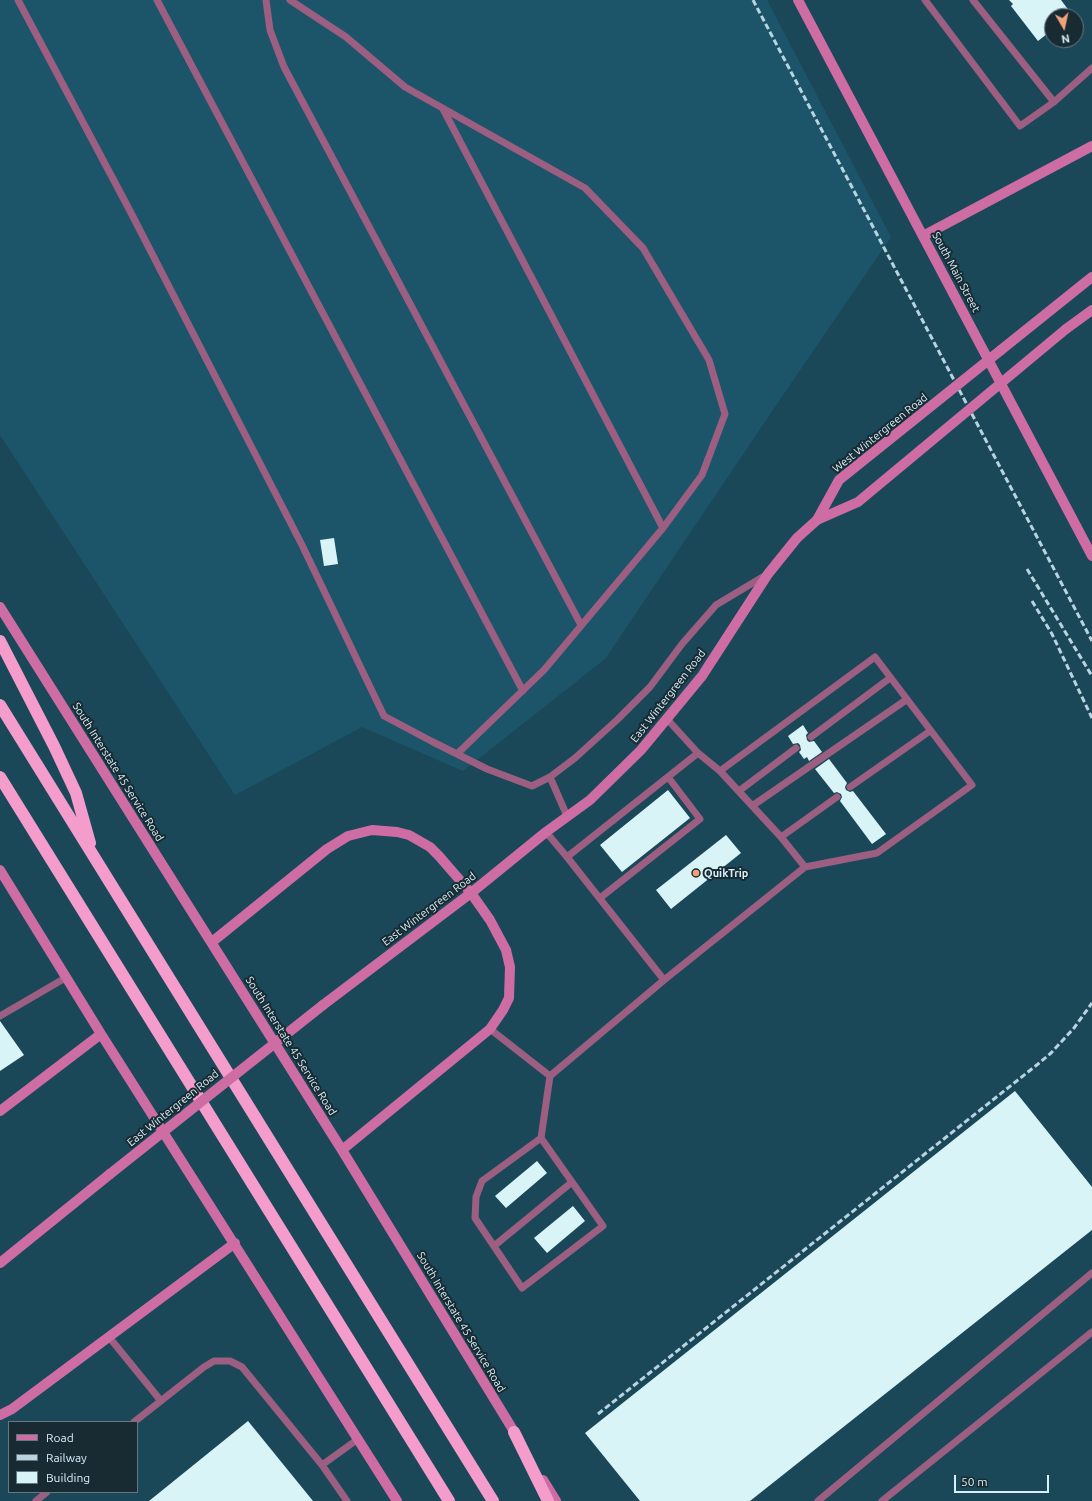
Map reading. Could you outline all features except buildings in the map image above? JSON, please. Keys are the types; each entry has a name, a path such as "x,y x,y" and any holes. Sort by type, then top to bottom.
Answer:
{"highway":[{"path":"0,641 54,746 76,793 95,858"},
{"path":"0,706 493,1501"},
{"path":"0,777 449,1501"},
{"path":"514,1432 548,1501"}],"main road":[{"name":"South Main Street","path":"798,0 1092,556"},
{"path":"923,236 1092,146"},
{"name":"West Wintergreen Road","path":"817,520 839,480 1092,277"},
{"path":"817,520 858,502 1066,329 1092,310"},
{"name":"East Wintergreen Road","path":"0,1264 110,1174 323,1005 470,893 596,794 641,750 667,720 702,676 768,574 797,538 817,520"},
{"name":"South Interstate 45 Service Road","path":"0,607 342,1150 556,1501"},
{"path":"212,942 327,849 348,836 360,832 385,830 397,832 420,841 439,856 490,920 506,950 510,967 509,998 504,1010 490,1029 342,1150"},
{"path":"0,870 397,1501"},
{"path":"0,1111 102,1034"},
{"path":"0,1415 12,1410 235,1243"}],"lane":[{"path":"18,0 129,209 302,545 384,716 487,769 532,786 550,777 575,758 650,687 682,644 716,605 768,574"},
{"path":"157,0 523,691"},
{"path":"266,0 270,30 284,67 582,625"},
{"path":"290,0 346,38 405,87 585,188 643,248 709,360 725,414 702,475 663,528 544,670 457,754"},
{"path":"925,0 1020,126 1054,102 1092,68"},
{"path":"973,0 1054,102"},
{"path":"443,109 663,528"},
{"path":"541,1138 482,1181 476,1198 476,1218 522,1288 603,1226 541,1138 550,1076 664,980 805,866 877,854 972,785 875,658 720,771"},
{"path":"811,737 890,678"},
{"path":"752,806 906,700"},
{"path":"667,720 698,753 720,771 739,791 805,866"},
{"path":"850,787 930,731"},
{"path":"739,791 796,748"},
{"path":"567,857 698,753"},
{"path":"550,777 568,816"},
{"path":"600,898 700,819 668,777"},
{"path":"781,837 836,797"},
{"path":"546,832 664,980"},
{"path":"0,1016 67,977"},
{"path":"490,1029 550,1076"},
{"path":"494,1246 572,1182"},
{"path":"818,1501 1092,1272"},
{"path":"882,1501 1092,1332"},
{"path":"109,1337 161,1401"},
{"path":"135,1421 204,1367 214,1361 230,1361 242,1367 322,1465 347,1501"},
{"path":"322,1465 358,1439"},
{"path":"36,1501 46,1493"}],"shaded area":[{"path":"0,0 767,0 891,237 605,659 463,771 362,727 235,795 0,435"}],"railway":[{"path":"753,0 1092,641"},
{"path":"1027,569 1092,676"},
{"path":"1032,601 1052,634 1092,718"},
{"path":"598,1414 1038,1064 1051,1053 1074,1028 1092,1003"}],"place":[{"name":"QuikTrip","path":"696,873"}]}
